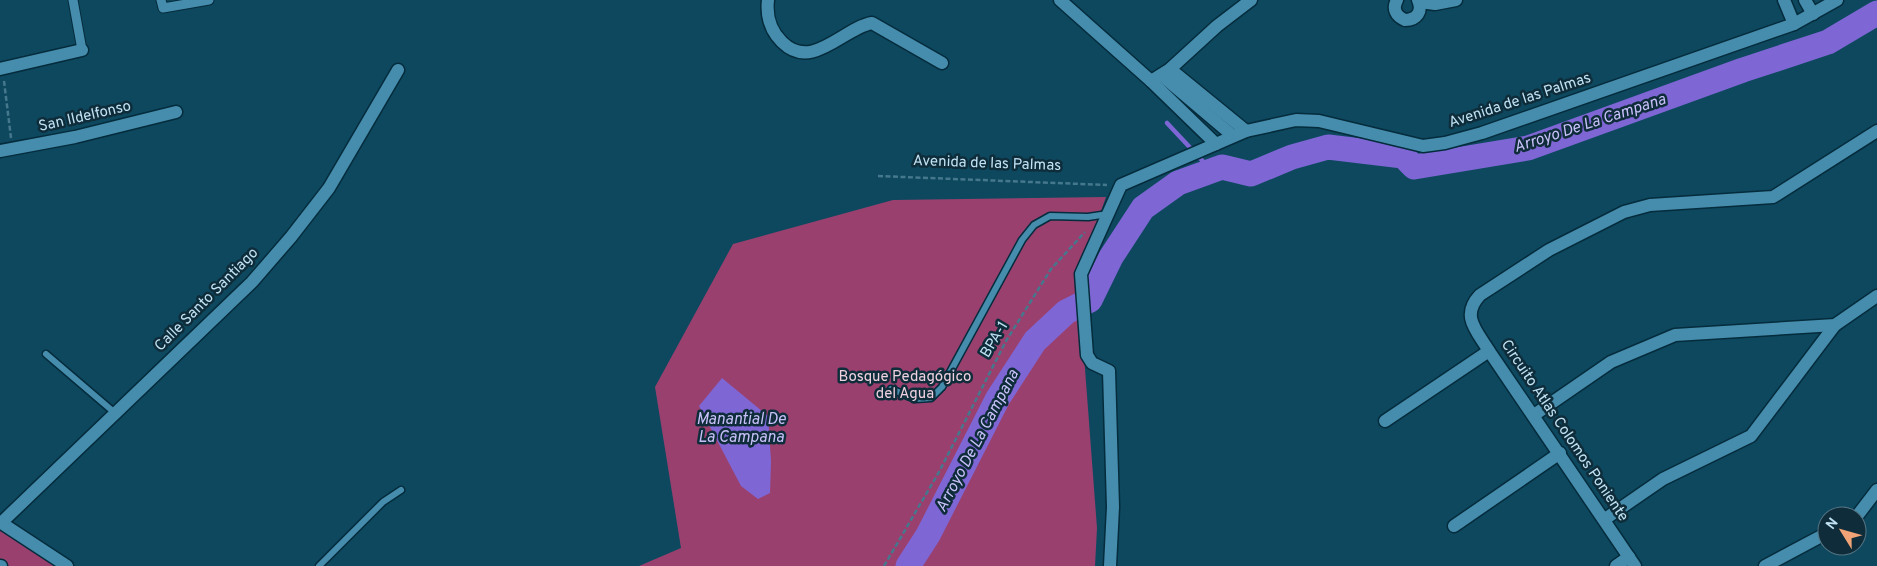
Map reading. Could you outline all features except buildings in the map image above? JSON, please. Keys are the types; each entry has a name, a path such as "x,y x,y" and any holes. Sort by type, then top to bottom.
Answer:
{"street":[{"path":"1,65 82,50 72,0"},
{"path":"162,4 209,0"},
{"path":"768,0 767,13 773,33 787,47 804,52 822,50 860,25 872,23 942,63"},
{"path":"1060,0 1161,75 1246,131"},
{"path":"1161,75 1217,26 1251,0"},
{"path":"1397,0 1396,14 1405,20 1416,18 1421,8 1419,1 1435,4 1456,0"},
{"path":"1784,0 1794,24"},
{"path":"1805,0 1813,14"},
{"name":"Avenida de las Palmas","path":"1101,215 1121,186 1246,131 1296,120 1319,121 1423,146 1445,143 1491,130 1794,24 1837,0"},
{"name":"Calle Santo Santiago","path":"1,523 252,282 291,237 329,188 398,70"},
{"path":"1161,75 1233,136"},
{"path":"1161,75 1210,146"},
{"name":"San Ildelfonso","path":"6,150 75,137 176,112"},
{"name":"Circuito Atlas Colomos Poniente","path":"1632,561 1489,351 1472,323 1469,312 1472,303 1487,290 1549,250 1624,212 1650,205 1773,197 1877,131"},
{"path":"1101,215 1081,274 1087,355 1092,363 1109,371 1113,507 1110,566"},
{"path":"1605,519 1662,479 1751,436 1835,325 1877,296"},
{"path":"1534,415 1611,362 1674,335 1835,325"},
{"path":"1385,421 1489,351"},
{"path":"1454,526 1560,453"},
{"path":"1865,506 1877,490"},
{"path":"1,523 67,566"},
{"path":"1765,566 1817,538"},
{"path":"1616,566 1632,561"}],"lane":[{"path":"891,389 915,399 930,398 942,387 1022,240 1034,225 1050,216 1088,217 1101,215"},
{"path":"46,354 115,413"},
{"path":"319,566 383,502 401,490"}],"path":[{"path":"1,65 6,150"},
{"name":"Avenida de las Palmas","path":"878,176 1095,184"},
{"path":"884,566 936,475 1006,339 1050,269 1101,215"}],"green space":[{"name":"Bosque Pedagógico del Agua","path":"1106,197 1078,276 1097,528 1095,566 639,566 681,548 655,387 733,244 893,200"},
{"path":"0,527 59,566 9,566 0,560"}],"water":[{"name":"Manantial De La Campana","path":"722,378 768,416 771,461 770,493 758,499 741,486 699,406"}],"waterway":[{"name":"Arroyo De La Campana","path":"908,566 928,535 998,398 1035,341 1066,312 1090,300 1111,257 1143,208 1178,183 1222,167 1251,174 1292,157 1328,147 1403,156 1414,167 1528,148 1743,70 1828,42 1877,13"},
{"path":"1167,123 1212,171"}]}
